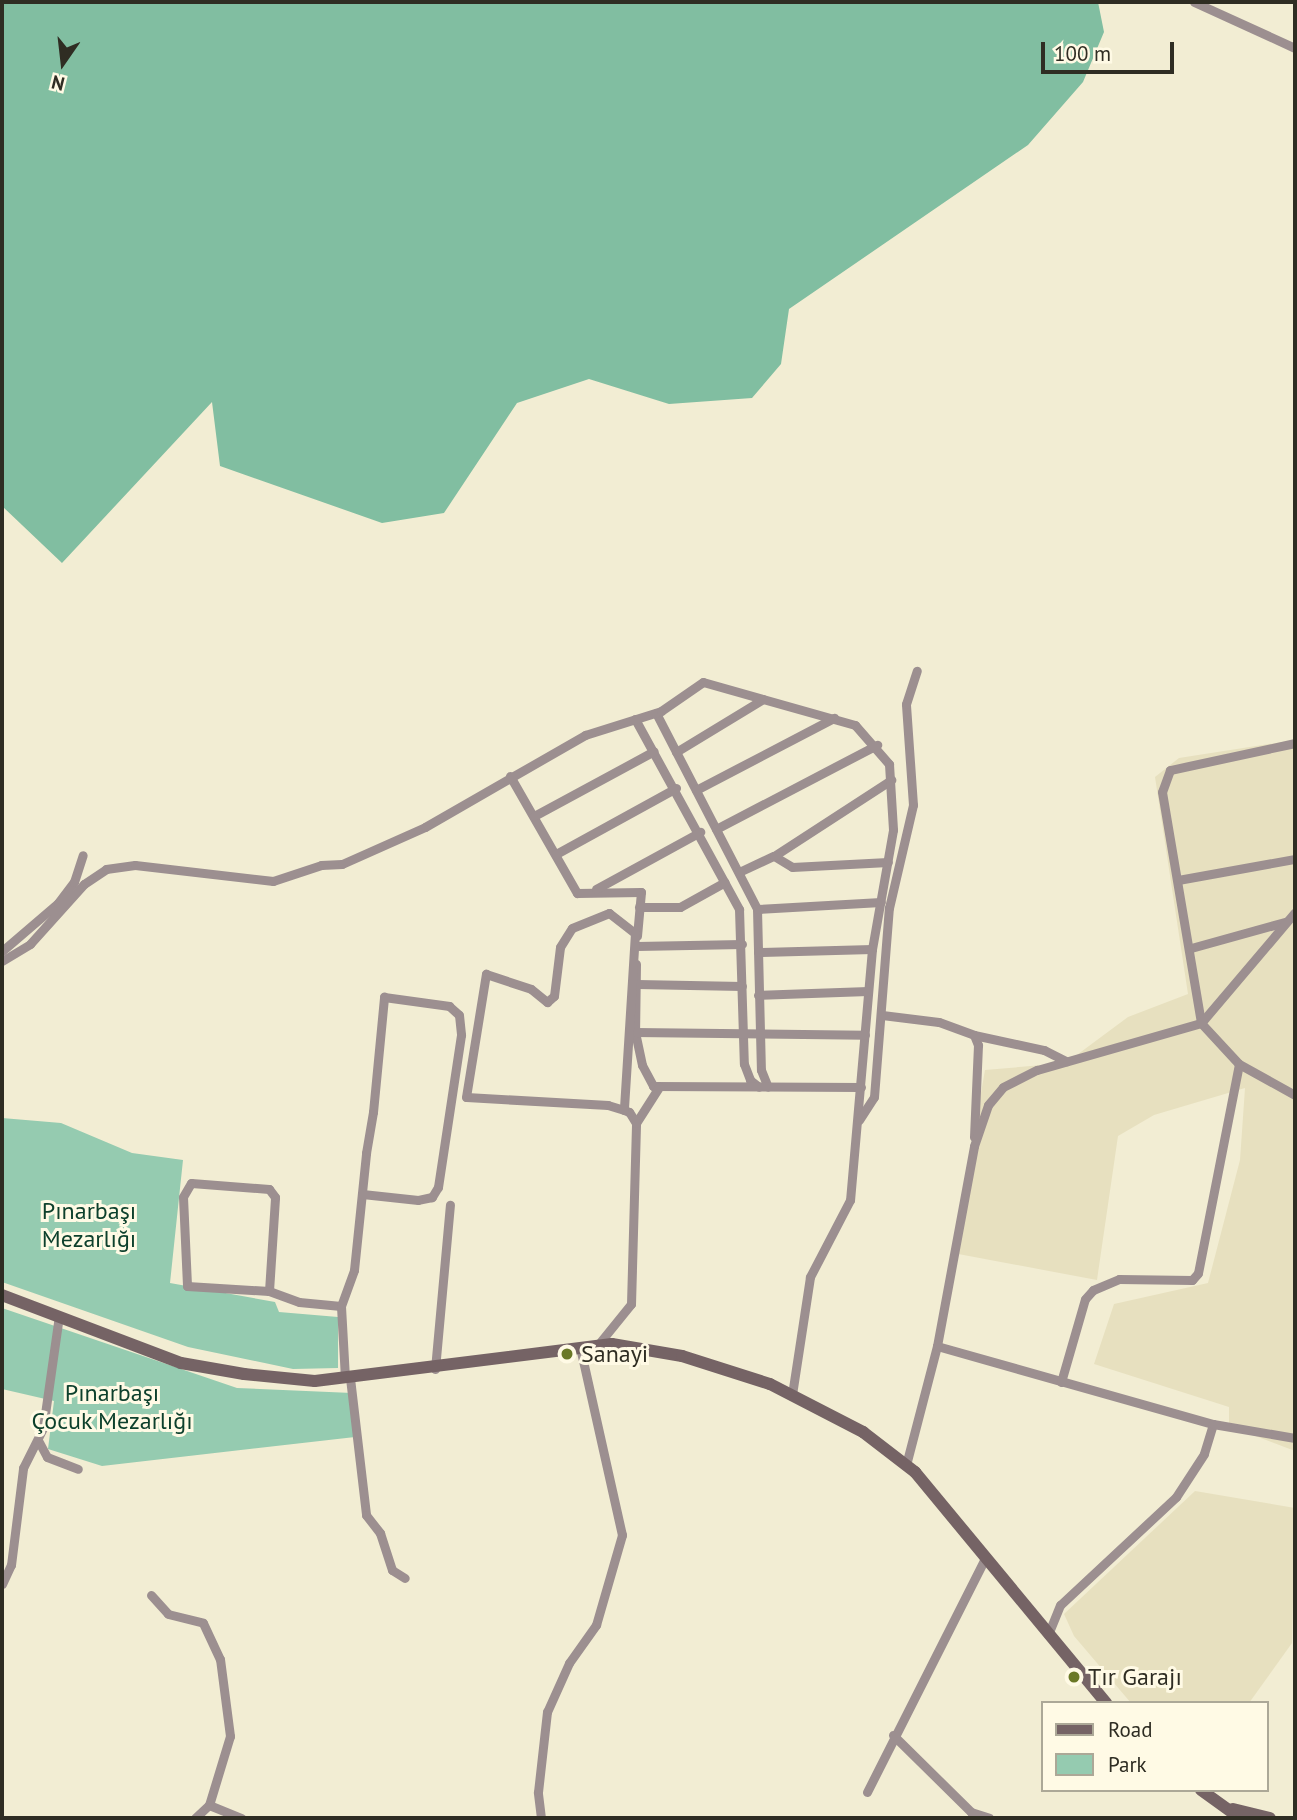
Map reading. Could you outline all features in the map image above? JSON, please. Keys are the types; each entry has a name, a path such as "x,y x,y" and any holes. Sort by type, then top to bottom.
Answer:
{"main road":[{"path":"2,1296 181,1363 303,1380 435,1369 597,1346 682,1356 792,1395 863,1432 906,1465 986,1556 1048,1637 1104,1701"},
{"path":"1204,1792 1240,1818"},
{"path":"1228,1808 1270,1818"}],"street":[{"path":"1194,2 1295,48"},
{"path":"859,1120 874,1097 889,908 913,805 906,704 917,671"},
{"path":"2,961 30,944 84,884 106,869 135,864 286,880 321,865 358,859 585,735 656,713 703,682 855,724 877,745 891,780 888,862 872,949 859,1120 843,1222 810,1277 792,1395"},
{"path":"676,752 763,699"},
{"path":"656,713 757,909 759,1034 764,1087"},
{"path":"696,790 834,718"},
{"path":"635,719 676,788 739,909 744,1064 750,1080 764,1087"},
{"path":"1295,743 1165,775 1162,792 1191,948 1201,1023 1239,1064 1295,1095"},
{"path":"716,829 877,745"},
{"path":"534,816 654,751"},
{"path":"510,776 577,893 641,892 635,1032 646,1076 659,1087 861,1087"},
{"path":"739,872 774,856 891,780"},
{"path":"556,854 676,788"},
{"path":"592,891 700,832"},
{"path":"2,951 58,903 74,882 83,855"},
{"path":"774,856 792,867 888,862"},
{"path":"1178,880 1295,859"},
{"path":"639,907 680,907 726,882"},
{"path":"757,909 881,902"},
{"path":"974,1146 988,1105 1003,1087 1066,1061 1201,1023 1295,912"},
{"path":"624,1110 635,933 609,913 572,928 560,947 554,996 547,1002 540,1002 531,989 486,974 466,1097 624,1110 636,1123"},
{"path":"1191,948 1286,922"},
{"path":"637,946 741,944"},
{"path":"758,952 872,949"},
{"path":"636,984 742,986"},
{"path":"758,995 869,991"},
{"path":"362,1194 418,1200 432,1197 438,1187 461,1035 460,1015 449,1006 384,998 362,1194 354,1270 341,1306 347,1378 366,1515 380,1532 392,1570 405,1578"},
{"path":"882,1015 939,1022 974,1035 1044,1050 1066,1061"},
{"path":"635,1032 865,1035"},
{"path":"906,1465 937,1346 974,1146 978,1045 974,1035"},
{"path":"1061,1382 1085,1299 1093,1290 1119,1279 1192,1280 1199,1273 1239,1064"},
{"path":"597,1346 631,1304 636,1123 659,1087"},
{"path":"269,1291 275,1197 269,1189 191,1182 183,1197 187,1286 269,1291 299,1302 341,1306"},
{"path":"435,1369 450,1205"},
{"path":"2,1584 11,1565 23,1468 39,1442 59,1317"},
{"path":"937,1346 1213,1424 1295,1438"},
{"path":"541,1818 538,1792 547,1712 569,1663 596,1625 622,1535 580,1347"},
{"path":"1048,1637 1050,1619 1060,1605 1177,1497 1204,1454 1213,1424"},
{"path":"39,1442 47,1457 78,1469"},
{"path":"867,1792 893,1735 986,1556"},
{"path":"151,1595 169,1614 203,1623 220,1659 230,1736 209,1805 195,1818"},
{"path":"893,1735 971,1812 989,1818"},
{"path":"209,1805 241,1818"}],"shaded area":[{"path":"1295,740 1295,1451 1229,1426 1229,1407 1094,1364 1114,1304 1208,1283 1240,1160 1245,1088 1154,1115 1118,1136 1097,1280 953,1253 985,1070 1066,1063 1128,1017 1188,994 1155,777 1179,758"},
{"path":"1195,1491 1295,1508 1292,1643 1250,1701 1129,1701 1074,1636 1064,1614"}],"green space":[{"path":"2,2 1098,2 1104,32 1083,82 1028,145 789,309 781,364 752,398 669,404 589,379 517,403 444,513 382,523 220,466 212,402 62,563 2,506"},
{"name":"Pınarbaşı Mezarlığı","path":"2,1118 61,1123 132,1153 183,1160 170,1283 275,1302 279,1312 338,1317 338,1368 293,1369 188,1347 2,1282"},
{"name":"Pınarbaşı Çocuk Mezarlığı","path":"2,1308 237,1388 352,1393 355,1437 102,1466 48,1449 54,1401 2,1389"}],"place":[{"name":"Sanayi","path":"567,1354"},
{"name":"Tır Garajı","path":"1074,1677"}]}
